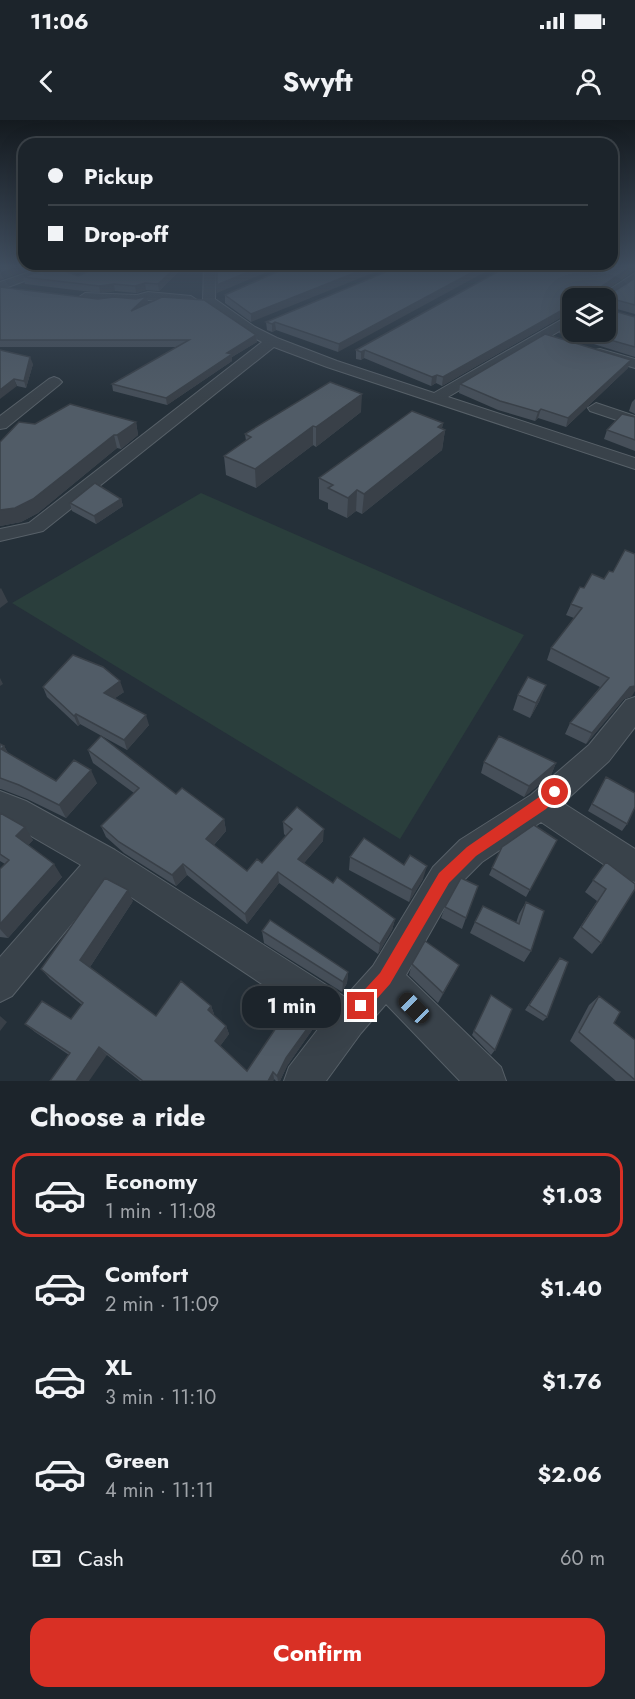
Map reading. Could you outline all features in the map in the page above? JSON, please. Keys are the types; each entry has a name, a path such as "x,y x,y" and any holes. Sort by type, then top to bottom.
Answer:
{"street":[{"path":"227,311 250,330 332,364 635,464"},
{"path":"250,330 271,322"},
{"path":"436,398 550,338 562,327"},
{"path":"0,535 36,527 272,341"},
{"path":"590,350 635,364"},
{"path":"332,364 351,354"},
{"path":"0,424 54,382"},
{"path":"0,404 20,408"},
{"path":"596,408 635,422"},
{"path":"303,1081 348,1020 385,978 444,878 471,851 541,804 599,753 635,708"},
{"path":"0,804 104,861 348,1020"},
{"path":"541,804 635,867"},
{"path":"0,984 104,861"},
{"path":"385,978 487,1081"}],"green space":[{"path":"201,493 524,635 400,839 12,603"}],"building":[{"path":"0,311 220,311 256,335 227,353 232,354 166,398 112,384 189,340 0,340"},
{"path":"293,311 401,311 339,344 275,322 272,324 266,322"},
{"path":"427,311 561,311 443,377 437,375 432,377 365,350 361,352 356,350"},
{"path":"616,312 635,317 635,347 616,342"},
{"path":"545,334 562,339 562,342 571,342 631,360 568,418 541,409 538,412 500,401 460,384"},
{"path":"0,350 30,357 24,381 14,379 0,390"},
{"path":"330,382 362,394 316,427 313,426 255,469 224,456 251,437 245,434"},
{"path":"70,404 136,422 114,435 33,499 15,508 0,510 0,442 19,422 35,424"},
{"path":"412,411 443,423 438,427 445,430 364,494 357,490 348,498 328,488 333,485 319,478"},
{"path":"622,414 635,417 635,440 607,430"},
{"path":"95,483 121,499 94,516 70,503"},
{"path":"625,550 635,554 635,686 630,687 592,733 570,723 609,678 551,648 582,608 571,604 580,587 584,588 592,574 604,579 609,571 613,572"},
{"path":"73,655 103,667 120,681 104,693 146,715 124,740 76,714 74,716 43,687"},
{"path":"528,677 546,685 536,703 518,695"},
{"path":"101,736 176,794 182,788 224,819 206,839 247,871 257,859 262,863 292,829 283,822 297,807 324,829 298,859 333,883 337,877 395,919 380,944 278,872 245,914 183,864 172,875 119,842 101,826 139,788 88,750"},
{"path":"499,736 556,763 529,786 484,762"},
{"path":"0,744 4,746 1,749 56,781 74,760 91,770 59,805 0,778"},
{"path":"606,777 635,793 635,807 627,824 592,804"},
{"path":"0,813 25,827 16,836 54,864 0,924 0,869 9,860 0,854"},
{"path":"534,825 557,840 530,890 492,868 502,847"},
{"path":"364,838 404,865 410,855 427,866 412,890 350,857"},
{"path":"606,862 635,884 635,889 601,943 581,927 606,889 593,880"},
{"path":"105,878 128,890 80,960 156,1016 181,981 211,1006 208,1010 226,1026 215,1041 247,1071 280,1022 271,1014 285,994 317,1015 286,1058 277,1076 273,1072 268,1081 143,1081 99,1047 76,1081 50,1081 70,1053 25,1024 42,1001 71,1019 83,1003 41,969"},
{"path":"461,878 478,886 466,918 445,907"},
{"path":"526,902 544,911 531,951 475,922 483,906 519,924"},
{"path":"270,920 348,972 343,982 262,931"},
{"path":"425,941 459,965 443,993 412,964"},
{"path":"560,958 568,962 547,1017 529,1005"},
{"path":"491,995 512,1009 495,1050 474,1031"},
{"path":"599,996 620,1012 614,1023 635,1040 635,1080 579,1032"}],"route":[{"path":"361,1006 385,978 444,878 471,851 555,792"}]}
